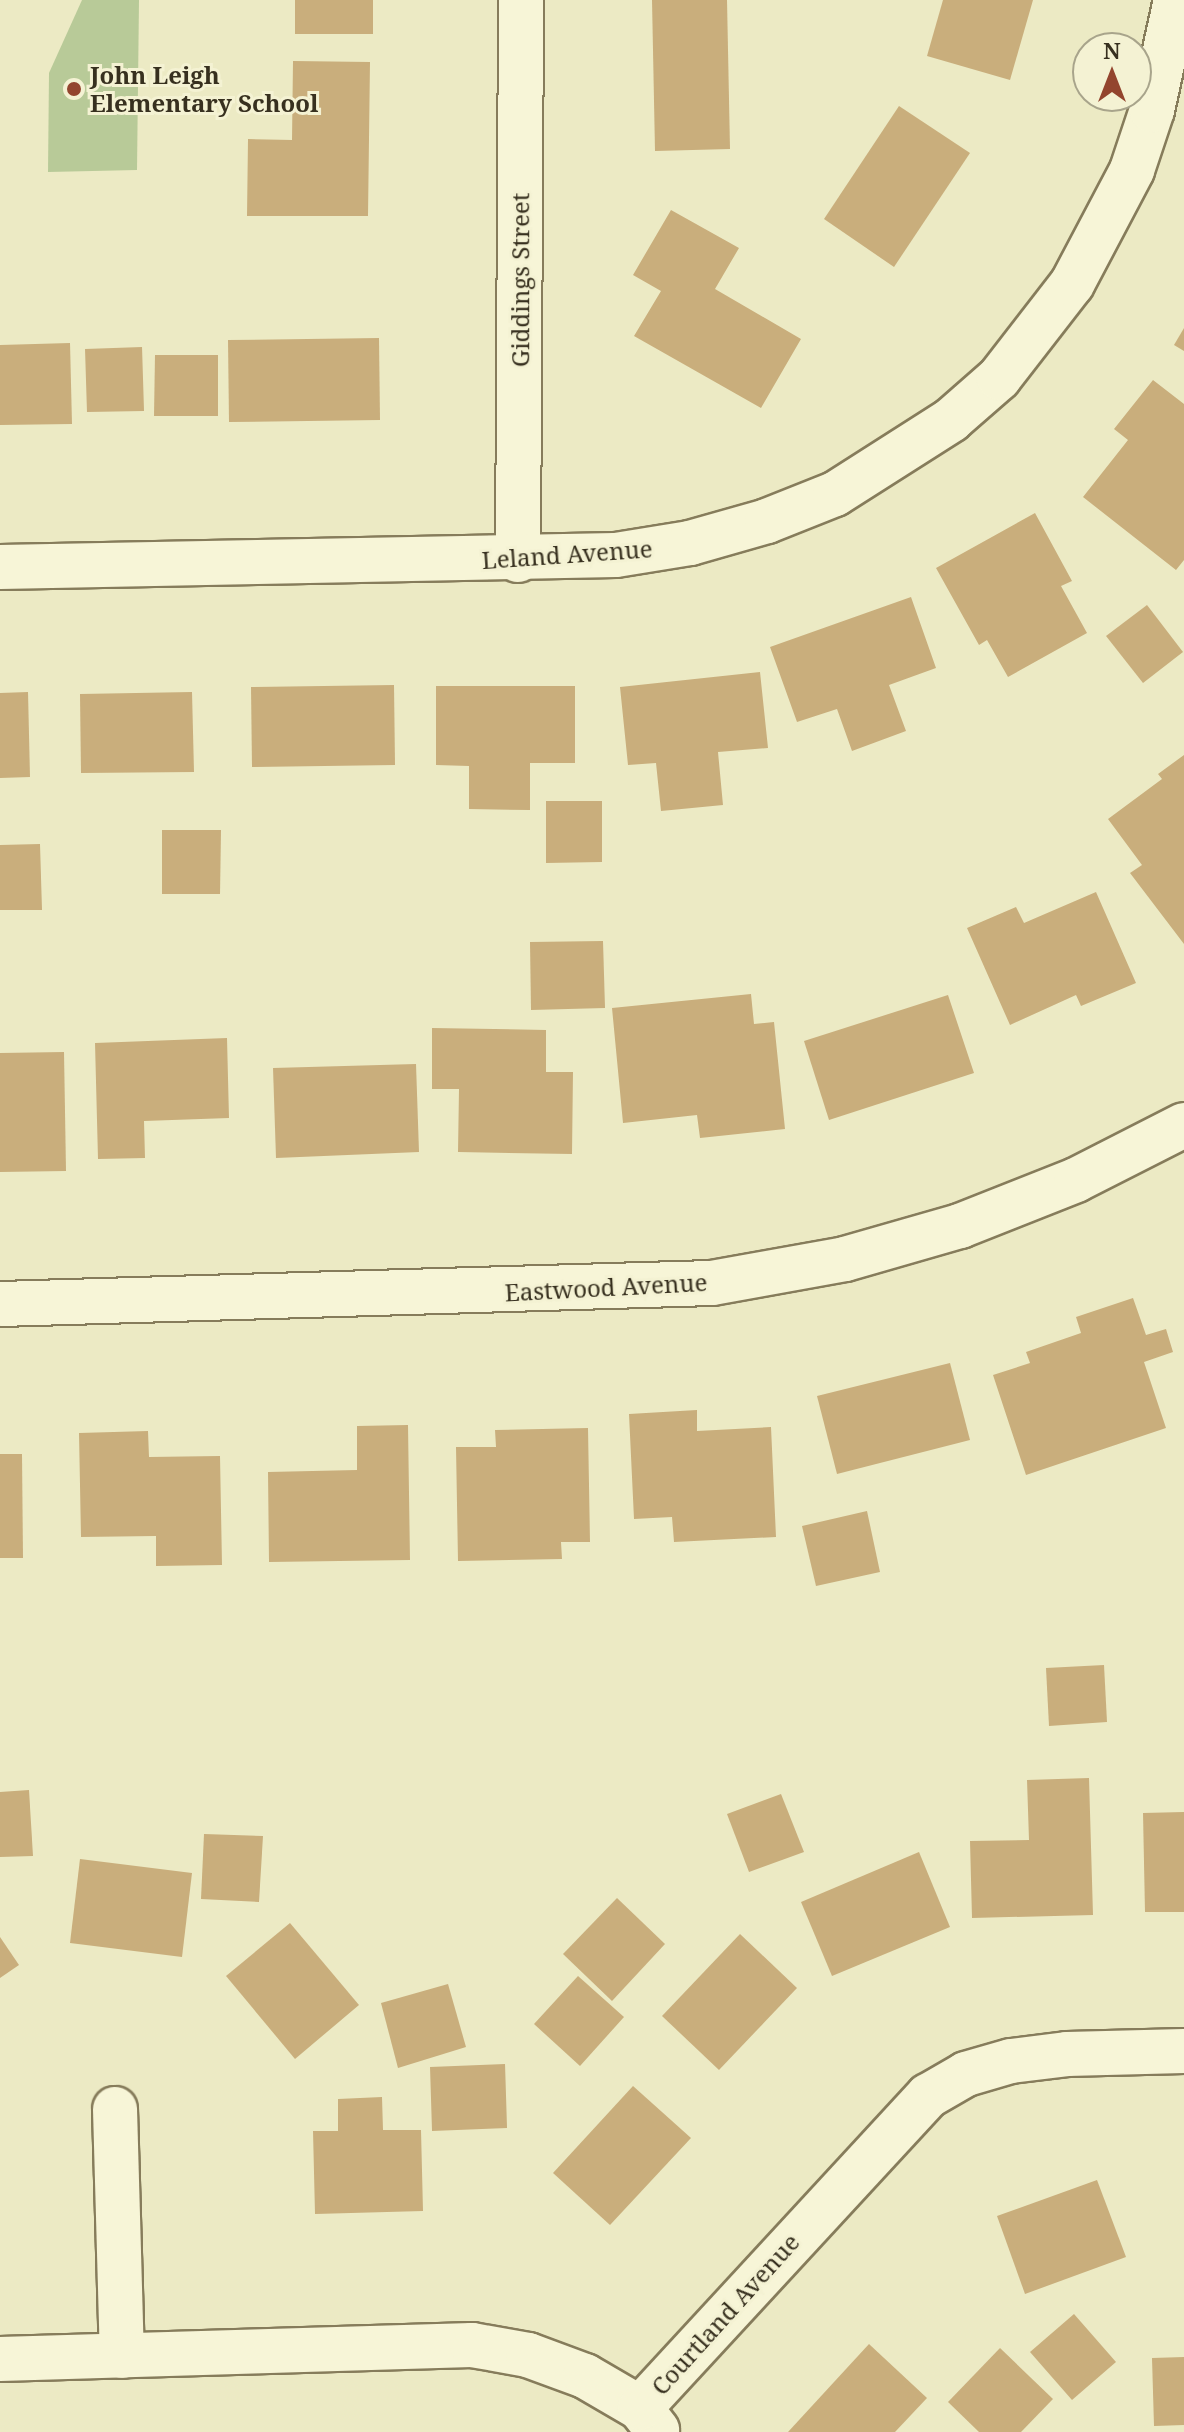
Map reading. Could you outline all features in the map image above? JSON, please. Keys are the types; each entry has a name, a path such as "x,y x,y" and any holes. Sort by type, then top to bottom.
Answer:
{"street":[{"name":"Giddings Street","path":"518,560 521,0"},
{"name":"Leland Avenue","path":"0,567 518,560 616,555 690,543 767,521 835,494 951,420 999,378 1036,334 1104,228 1152,110 1176,0"},
{"name":"Eastwood Avenue","path":"0,1304 712,1283 845,1259 960,1226 1076,1180 1184,1125"},
{"name":"Courtland Avenue","path":"0,2359 472,2345 557,2366 649,2420 928,2096 966,2074 1011,2061 1067,2054 1184,2051"},
{"path":"115,2109 122,2356"}],"green space":[{"path":"82,0 139,0 137,170 48,172 49,73"}],"building":[{"path":"295,0 373,0 373,34 295,34"},
{"path":"652,0 727,0 730,149 655,151"},
{"path":"943,0 1033,0 1010,80 927,56"},
{"path":"293,61 370,62 368,216 247,216 248,139 292,140"},
{"path":"899,106 970,153 894,267 824,219"},
{"path":"671,210 739,248 715,289 801,339 761,408 634,336 661,291 633,275"},
{"path":"1184,328 1184,351 1174,345"},
{"path":"379,338 380,420 229,422 228,340"},
{"path":"70,343 72,424 0,425 0,345"},
{"path":"142,347 144,411 87,412 85,349"},
{"path":"155,355 218,355 218,416 154,416"},
{"path":"1153,380 1184,404 1184,560 1176,570 1083,497 1128,440 1114,429"},
{"path":"1035,513 1072,581 1061,586 1087,633 1008,677 987,640 979,645 936,568"},
{"path":"911,597 936,668 889,685 906,731 852,751 837,709 797,722 770,647"},
{"path":"1147,605 1183,652 1143,683 1106,636"},
{"path":"760,672 768,748 718,752 723,805 661,811 656,763 628,765 620,687"},
{"path":"394,685 395,765 252,767 251,687"},
{"path":"436,686 575,686 575,763 530,763 530,810 469,809 469,766 436,765"},
{"path":"28,692 30,777 0,778 0,693"},
{"path":"192,692 194,772 81,773 80,694"},
{"path":"1184,755 1184,944 1130,873 1142,865 1108,819 1162,779 1158,774"},
{"path":"546,801 602,801 602,862 546,863"},
{"path":"162,830 221,830 220,894 162,894"},
{"path":"40,844 42,910 0,910 0,845"},
{"path":"1096,892 1136,983 1081,1006 1076,995 1010,1025 967,928 1016,907 1024,923"},
{"path":"603,941 605,1008 531,1010 530,942"},
{"path":"751,994 754,1024 774,1022 785,1129 700,1138 697,1115 623,1123 612,1008"},
{"path":"948,995 974,1073 829,1120 804,1041"},
{"path":"432,1028 546,1030 546,1072 573,1072 572,1154 458,1152 459,1089 432,1089"},
{"path":"227,1038 229,1118 144,1121 145,1158 98,1159 95,1043"},
{"path":"64,1052 66,1171 0,1172 0,1053"},
{"path":"416,1064 419,1152 276,1158 273,1068"},
{"path":"1133,1298 1146,1335 1166,1329 1173,1352 1144,1362 1166,1428 1026,1475 993,1375 1030,1363 1026,1352 1081,1333 1076,1317"},
{"path":"950,1363 970,1440 837,1474 817,1396"},
{"path":"697,1410 697,1431 771,1427 776,1537 674,1542 672,1517 634,1519 629,1414"},
{"path":"408,1425 410,1560 269,1562 268,1472 357,1470 357,1426"},
{"path":"588,1428 590,1542 561,1542 562,1559 458,1561 456,1447 496,1447 495,1430"},
{"path":"148,1431 149,1457 220,1456 222,1565 156,1566 156,1536 81,1537 79,1433"},
{"path":"0,1454 22,1454 23,1558 0,1558"},
{"path":"867,1511 880,1572 816,1586 802,1526"},
{"path":"1104,1665 1107,1722 1049,1726 1046,1668"},
{"path":"1089,1778 1093,1915 972,1918 970,1841 1029,1840 1027,1780"},
{"path":"29,1790 33,1856 0,1857 0,1792"},
{"path":"781,1794 804,1852 749,1872 727,1814"},
{"path":"1184,1812 1184,1912 1145,1912 1143,1813"},
{"path":"204,1834 263,1836 259,1902 201,1899"},
{"path":"919,1852 950,1927 832,1976 801,1902"},
{"path":"80,1859 192,1873 182,1957 70,1943"},
{"path":"617,1898 665,1944 612,2001 563,1954"},
{"path":"290,1923 359,2005 295,2059 226,1976"},
{"path":"740,1934 797,1988 719,2070 662,2016"},
{"path":"0,1937 19,1965 0,1978"},
{"path":"578,1976 624,2017 580,2066 534,2024"},
{"path":"448,1984 466,2047 398,2068 381,2003"},
{"path":"505,2064 507,2128 432,2131 430,2067"},
{"path":"633,2086 691,2138 610,2225 553,2173"},
{"path":"382,2097 383,2130 421,2130 423,2211 315,2214 313,2131 338,2131 338,2099"},
{"path":"1097,2180 1126,2257 1025,2294 997,2216"},
{"path":"1074,2314 1116,2362 1072,2400 1030,2352"},
{"path":"869,2344 927,2398 895,2432 788,2432"},
{"path":"1000,2348 1053,2399 1021,2432 979,2432 948,2402"},
{"path":"1184,2357 1184,2425 1154,2426 1152,2358"}],"place":[{"name":"John Leigh Elementary School","path":"74,89"}]}
